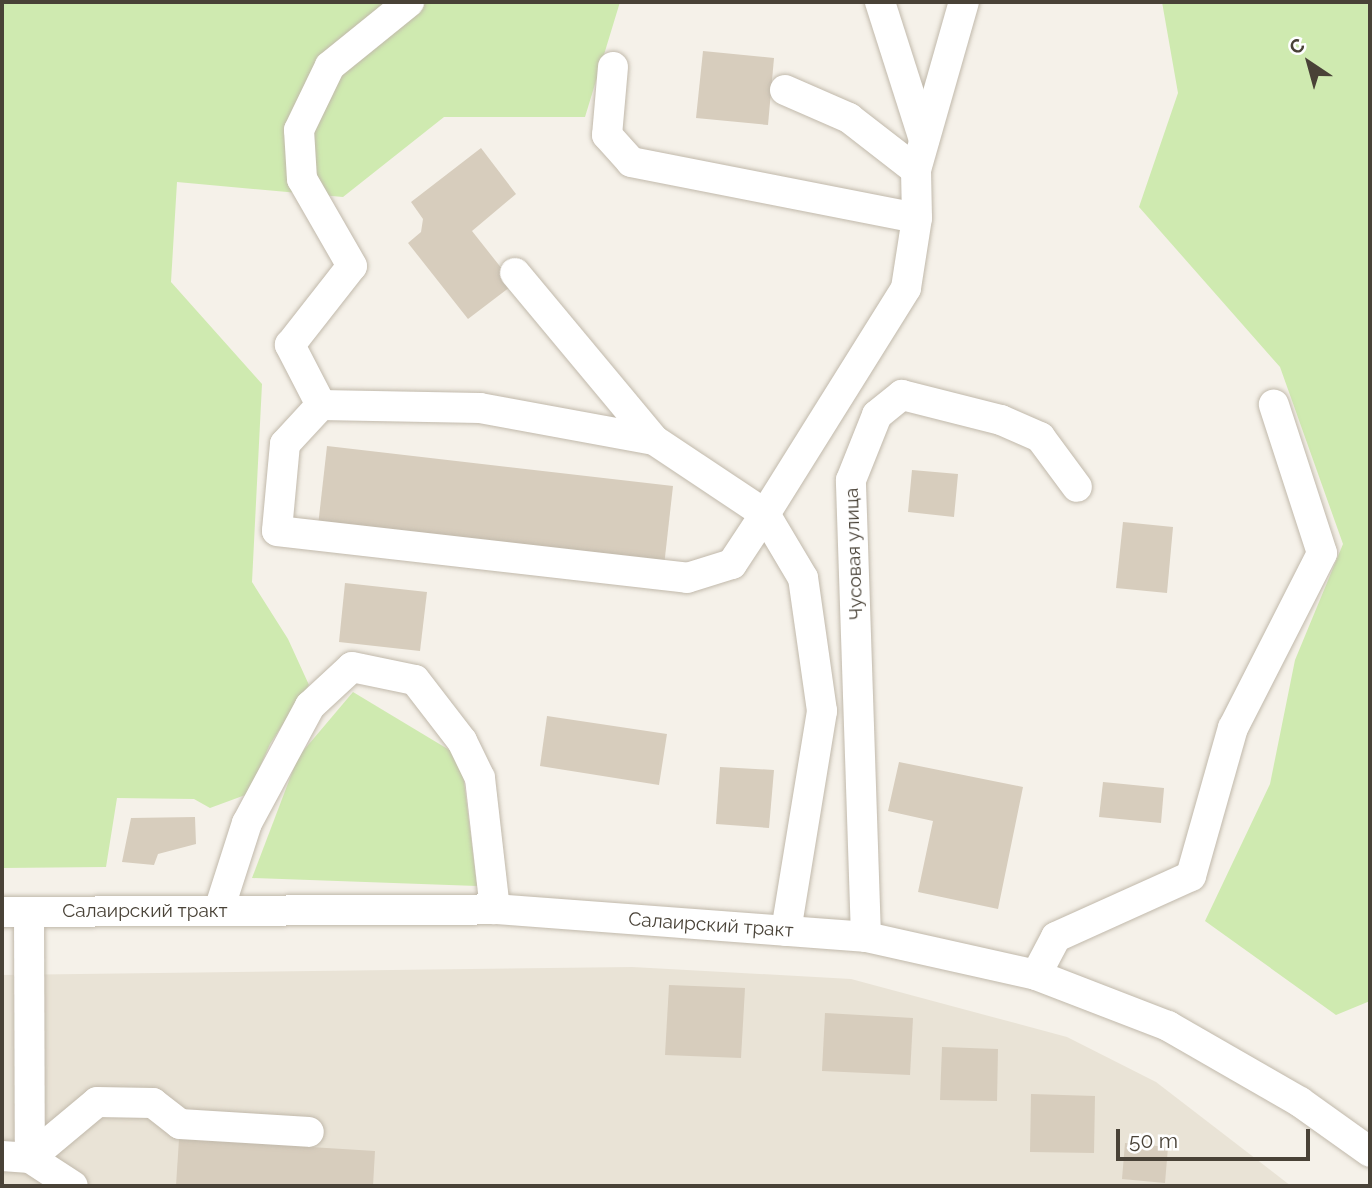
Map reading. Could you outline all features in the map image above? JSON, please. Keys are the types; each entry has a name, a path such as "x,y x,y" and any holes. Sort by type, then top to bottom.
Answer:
{"street":[{"path":"320,405 290,345 352,266 302,179 299,130 330,66 410,2"},
{"path":"880,2 886,8 924,141"},
{"path":"654,440 480,408 320,405 285,444 277,531 687,578 732,565 906,288 917,218 916,170 964,2"},
{"path":"613,67 607,135 631,162 917,218"},
{"path":"785,90 849,118 916,170"},
{"path":"514,273 654,440 765,513 803,578 822,711 786,931"},
{"name":"Чусовая улица","path":"866,937 851,480 877,415 902,395 1001,420 1040,437 1077,487"},
{"path":"1036,975 1056,937 1191,876 1233,728 1322,553 1274,405"},
{"path":"219,910 247,823 310,706 352,667 415,680 462,741 480,778 495,909"},
{"name":"Салаирский тракт","path":"15,912 495,909 866,937 1036,975 1168,1026 1300,1102 1370,1152"},
{"path":"15,912 16,1157"},
{"path":"16,1157 97,1102 153,1103 180,1125 309,1132"},
{"path":"16,1157 73,1186"}],"shaded area":[{"path":"632,967 851,979 1067,1037 1156,1082 1291,1186 2,1186 2,975"}],"green space":[{"path":"2,2 620,2 585,117 444,117 343,197 177,182 171,282 262,384 252,582 288,639 309,685 270,744 248,794 210,808 194,799 117,798 106,867 2,868"},
{"path":"1162,2 1370,2 1370,1001 1336,1015 1205,921 1270,784 1295,660 1343,544 1280,367 1139,207 1178,93"},
{"path":"353,692 461,757 477,886 252,878 298,757"}],"building":[{"path":"703,51 774,58 768,125 696,118"},
{"path":"481,148 516,194 472,231 514,284 468,319 408,243 421,232 423,219 411,202"},
{"path":"327,446 673,486 664,566 318,526"},
{"path":"912,470 958,474 954,517 908,512"},
{"path":"1123,522 1173,527 1167,593 1116,588"},
{"path":"345,583 427,592 420,651 339,642"},
{"path":"547,716 667,734 659,785 540,766"},
{"path":"899,762 1023,787 998,909 918,892 933,821 888,811"},
{"path":"720,767 774,770 769,828 716,824"},
{"path":"1103,782 1164,788 1161,823 1099,817"},
{"path":"195,817 196,844 158,854 154,865 122,862 131,818"},
{"path":"669,985 745,988 741,1058 665,1055"},
{"path":"825,1013 913,1018 910,1075 822,1071"},
{"path":"942,1047 998,1049 997,1101 940,1100"},
{"path":"1031,1094 1095,1096 1094,1153 1030,1152"},
{"path":"179,1139 375,1151 373,1186 176,1186"},
{"path":"1125,1143 1168,1147 1165,1183 1122,1179"}]}
